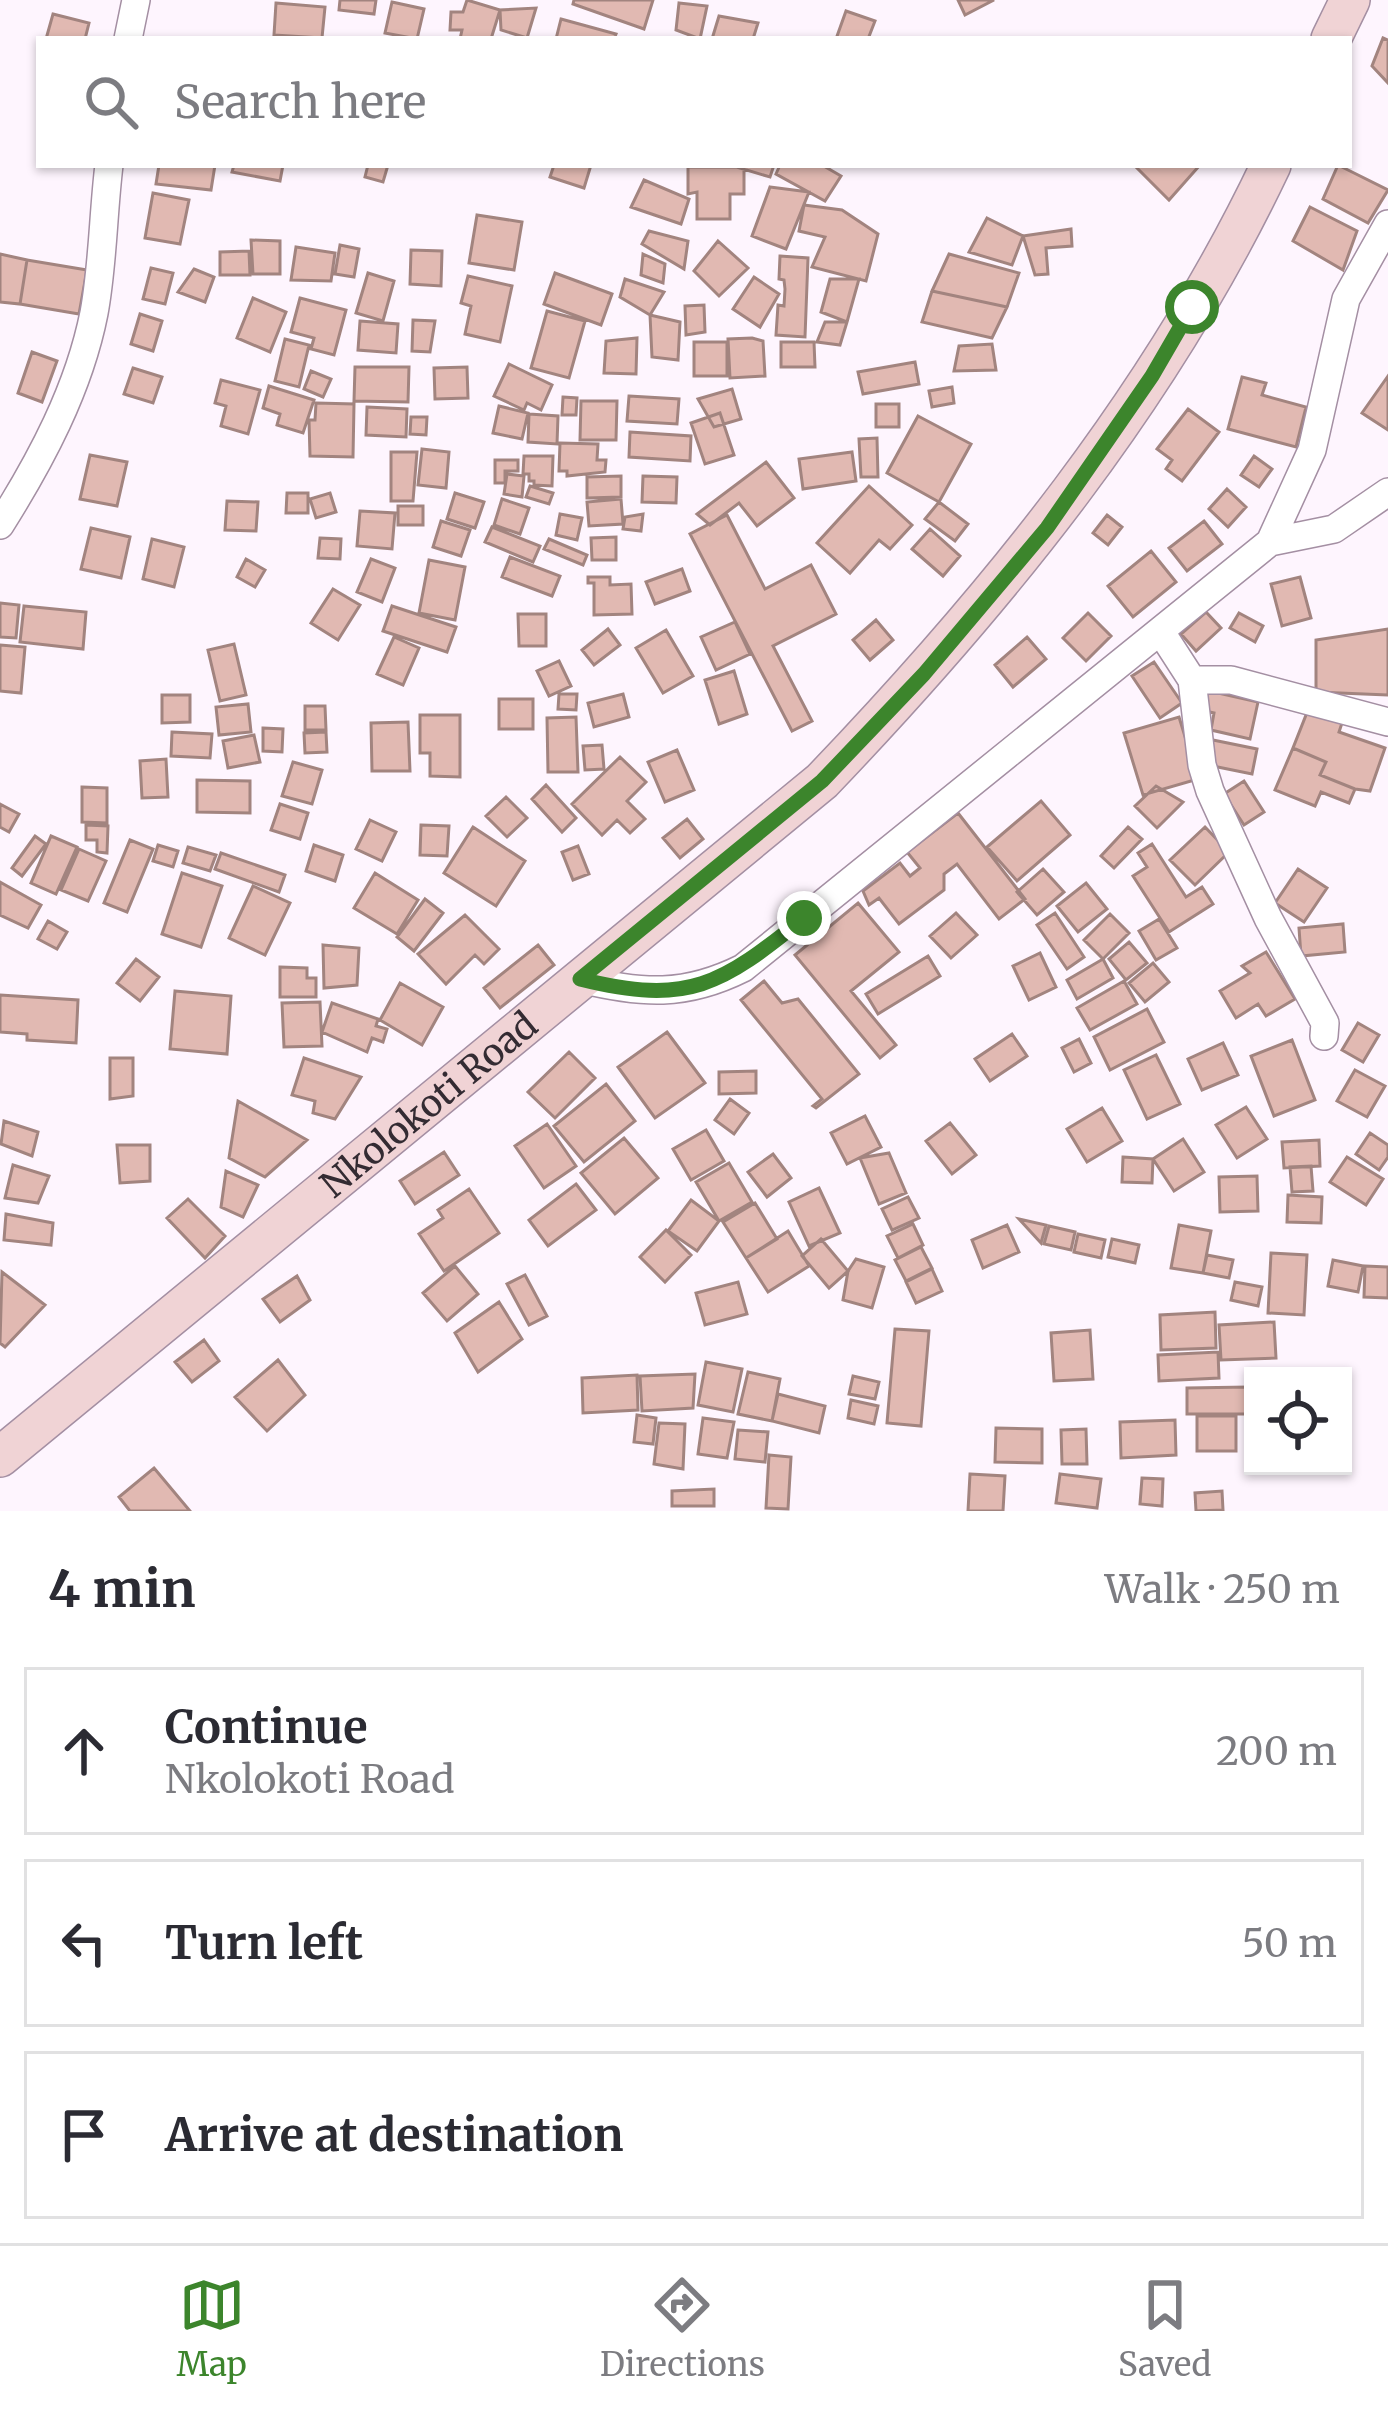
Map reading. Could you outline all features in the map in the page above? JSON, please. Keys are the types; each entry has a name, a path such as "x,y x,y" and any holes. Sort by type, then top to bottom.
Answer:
{"main road":[{"path":"1332,36 1350,0"},
{"name":"Nkolokoti Road","path":"0,1457 822,781 924,674 1047,528 1152,376 1269,168"}],"street":[{"path":"129,36 136,0"},
{"path":"0,525 62,414 79,371 94,312 109,168"},
{"path":"580,979 627,991 657,992 710,984 742,968 1270,542 1312,449 1346,299 1388,224"},
{"path":"1270,542 1334,530 1388,492"},
{"path":"1161,632 1192,680 1210,791 1268,918 1324,1023 1324,1036"},
{"path":"1192,680 1231,680 1388,722"}],"building":[{"path":"340,0 376,0 374,14 339,10"},
{"path":"467,0 500,10 492,36 461,36 462,30 450,30 451,12 463,12"},
{"path":"574,0 653,0 644,29 573,4"},
{"path":"958,0 994,0 965,15"},
{"path":"392,2 424,9 418,36 385,33"},
{"path":"276,3 325,7 322,36 274,35"},
{"path":"679,3 707,6 701,36 676,30"},
{"path":"536,8 528,36 501,30 500,10"},
{"path":"846,11 875,21 869,36 837,36"},
{"path":"53,14 89,23 86,36 47,36"},
{"path":"719,16 758,23 754,36 713,36"},
{"path":"561,19 616,34 615,36 557,36"},
{"path":"1383,38 1388,40 1388,83 1372,66"},
{"path":"159,168 215,168 211,190 156,184"},
{"path":"233,168 282,168 280,181 232,172"},
{"path":"367,168 387,168 383,182 365,177"},
{"path":"553,168 590,168 584,188 550,177"},
{"path":"688,168 744,168 744,194 730,194 730,219 697,219 697,192 688,194"},
{"path":"740,168 773,168 770,177"},
{"path":"779,168 827,168 841,176 825,201 776,174"},
{"path":"1137,168 1197,168 1169,200"},
{"path":"1337,168 1388,190 1368,223 1323,199"},
{"path":"644,180 689,199 681,224 631,207"},
{"path":"770,187 809,192 786,249 752,236"},
{"path":"153,193 189,200 180,244 145,238"},
{"path":"804,205 842,210 878,234 866,281 812,267 825,237 799,231"},
{"path":"1310,207 1357,231 1343,270 1293,241"},
{"path":"477,215 522,222 514,270 469,263"},
{"path":"987,218 1023,236 1012,265 969,252"},
{"path":"1071,229 1072,246 1046,248 1048,274 1035,275 1023,236"},
{"path":"649,231 688,241 684,269 642,244"},
{"path":"251,240 280,241 280,274 253,274"},
{"path":"718,241 748,268 719,296 694,271"},
{"path":"340,245 359,249 354,277 335,274"},
{"path":"296,247 335,253 331,281 291,280"},
{"path":"411,250 442,251 441,286 410,284"},
{"path":"249,251 250,275 220,275 220,252"},
{"path":"0,254 27,260 20,304 0,302"},
{"path":"643,254 665,264 663,283 641,275"},
{"path":"949,254 1019,273 1007,307 932,291"},
{"path":"780,256 808,258 805,337 776,335 778,305 784,306 785,289 784,280 779,279"},
{"path":"27,260 87,270 79,314 20,304"},
{"path":"151,268 173,273 165,304 143,299"},
{"path":"194,269 214,277 205,302 178,292"},
{"path":"368,273 394,281 383,321 356,313"},
{"path":"555,273 612,294 601,325 544,304"},
{"path":"468,276 512,286 500,342 465,334 471,306 461,303"},
{"path":"754,277 779,294 760,327 733,309"},
{"path":"625,279 664,292 650,315 620,297"},
{"path":"830,279 859,279 847,322 821,312"},
{"path":"932,291 1007,307 992,338 922,322"},
{"path":"253,298 286,312 270,352 237,338"},
{"path":"300,298 346,310 334,355 311,349 314,338 291,332"},
{"path":"704,305 705,332 686,335 685,306"},
{"path":"547,311 585,321 569,378 531,368"},
{"path":"140,314 162,321 153,351 131,344"},
{"path":"650,315 680,322 678,360 652,357"},
{"path":"413,320 435,321 430,352 412,351"},
{"path":"360,321 398,324 396,353 358,350"},
{"path":"825,322 847,322 840,345 817,342"},
{"path":"637,338 636,374 604,373 606,341"},
{"path":"285,339 309,345 299,387 275,381"},
{"path":"728,339 763,341 765,376 730,378"},
{"path":"694,342 727,342 727,376 694,376"},
{"path":"781,342 814,342 815,367 781,367"},
{"path":"992,344 996,370 954,371 959,346"},
{"path":"32,352 57,361 42,402 18,393"},
{"path":"915,362 919,384 863,394 858,372"},
{"path":"509,364 552,385 541,410 527,403 524,410 494,396"},
{"path":"355,367 409,367 408,402 354,401"},
{"path":"467,367 468,398 435,399 434,368"},
{"path":"133,368 162,377 153,403 124,394"},
{"path":"311,371 331,379 323,397 304,389"},
{"path":"1388,376 1388,430 1362,413"},
{"path":"1242,377 1266,383 1262,395 1306,407 1296,447 1228,429"},
{"path":"221,380 260,390 248,434 221,426 226,406 215,403"},
{"path":"269,386 314,400 303,433 277,425 280,414 263,408"},
{"path":"952,387 954,403 932,407 929,391"},
{"path":"732,389 741,419 714,427 698,399"},
{"path":"629,396 679,399 677,424 627,421"},
{"path":"563,397 577,398 576,415 562,415"},
{"path":"581,401 617,401 616,440 580,440"},
{"path":"316,403 354,404 353,457 310,456 309,420 315,420"},
{"path":"876,404 899,404 899,427 876,427"},
{"path":"499,406 528,413 522,439 493,433"},
{"path":"367,407 407,409 406,437 366,435"},
{"path":"1188,409 1219,432 1182,481 1166,469 1172,460 1157,449"},
{"path":"720,413 734,455 705,464 691,423"},
{"path":"529,414 558,416 557,444 528,442"},
{"path":"918,416 971,444 939,502 887,473"},
{"path":"411,417 427,417 426,435 410,434"},
{"path":"630,432 691,436 690,461 629,457"},
{"path":"877,438 878,477 861,477 859,439"},
{"path":"560,443 598,444 597,460 606,460 605,472 567,476 567,471 559,471"},
{"path":"422,449 449,452 446,488 418,485"},
{"path":"391,452 417,452 413,501 391,501"},
{"path":"852,452 856,481 803,489 799,459"},
{"path":"90,455 127,462 117,506 80,499"},
{"path":"524,456 553,456 552,486 529,481 529,474 523,474"},
{"path":"1254,456 1272,469 1259,487 1241,475"},
{"path":"495,460 518,460 518,471 505,471 505,483 495,483"},
{"path":"766,462 794,498 757,526 739,503 710,525 697,514"},
{"path":"507,474 524,476 522,497 504,494"},
{"path":"621,476 621,497 587,498 587,477"},
{"path":"643,476 677,477 676,503 642,502"},
{"path":"530,486 553,493 549,504 526,497"},
{"path":"869,486 912,525 890,549 879,540 850,573 817,543"},
{"path":"1227,489 1246,507 1228,527 1209,509"},
{"path":"287,493 308,493 308,513 286,513"},
{"path":"330,493 336,512 316,518 310,499"},
{"path":"455,493 484,502 475,528 447,519"},
{"path":"502,499 529,508 520,534 494,525"},
{"path":"621,499 623,524 589,526 587,502"},
{"path":"227,501 258,502 256,531 225,530"},
{"path":"939,502 968,524 955,541 925,519"},
{"path":"398,506 423,506 423,525 398,525"},
{"path":"360,511 395,513 392,549 357,546"},
{"path":"560,514 582,518 577,540 556,535"},
{"path":"643,514 641,531 623,529 625,517"},
{"path":"727,515 765,589 811,565 836,614 773,646 812,721 792,731 690,534"},
{"path":"1107,515 1122,527 1108,545 1093,533"},
{"path":"441,521 470,530 461,556 433,547"},
{"path":"1204,521 1222,544 1187,571 1169,548"},
{"path":"492,527 540,546 533,562 485,542"},
{"path":"91,528 130,537 121,578 81,569"},
{"path":"930,529 960,556 943,576 912,549"},
{"path":"616,537 616,560 592,560 591,538"},
{"path":"320,538 341,539 340,559 318,558"},
{"path":"152,539 184,547 174,587 143,579"},
{"path":"549,539 587,555 583,565 544,549"},
{"path":"1151,551 1176,582 1133,617 1108,586"},
{"path":"510,557 560,576 552,596 502,577"},
{"path":"246,559 265,570 255,587 237,577"},
{"path":"371,559 395,568 382,602 357,592"},
{"path":"429,560 465,567 455,620 419,613"},
{"path":"682,569 690,591 655,604 646,582"},
{"path":"588,577 610,577 610,585 631,584 632,614 594,615 594,583 588,583"},
{"path":"1300,577 1311,618 1282,626 1271,584"},
{"path":"333,589 360,605 338,640 311,623"},
{"path":"0,603 19,605 16,638 0,637"},
{"path":"24,606 86,612 83,649 20,642"},
{"path":"392,606 456,627 447,652 383,631"},
{"path":"1206,612 1221,628 1196,651 1181,634"},
{"path":"1088,613 1111,636 1086,661 1063,638"},
{"path":"1239,613 1263,626 1255,642 1230,628"},
{"path":"518,614 546,614 546,646 519,646"},
{"path":"876,620 893,640 870,660 853,640"},
{"path":"735,622 750,654 716,670 701,637"},
{"path":"608,629 620,645 594,665 582,650"},
{"path":"1388,629 1388,695 1316,692 1316,640"},
{"path":"666,630 693,676 663,693 636,648"},
{"path":"394,637 419,648 403,685 377,674"},
{"path":"1027,637 1046,659 1013,687 995,665"},
{"path":"234,644 246,695 220,701 208,650"},
{"path":"0,645 25,647 21,693 0,691"},
{"path":"559,661 571,686 549,696 537,671"},
{"path":"1154,662 1182,703 1160,718 1132,676"},
{"path":"734,671 747,714 719,724 705,680"},
{"path":"1205,690 1258,702 1250,739 1211,730 1214,713 1200,710"},
{"path":"559,694 577,694 576,710 558,709"},
{"path":"623,694 629,717 594,727 588,703"},
{"path":"162,695 190,695 190,722 162,723"},
{"path":"499,699 533,699 533,729 499,729"},
{"path":"248,704 251,732 219,735 216,707"},
{"path":"1310,705 1344,717 1339,732 1385,748 1370,791 1320,775 1326,762 1293,748"},
{"path":"305,706 325,706 326,730 305,730"},
{"path":"420,715 460,715 460,777 430,776 430,753 420,753"},
{"path":"576,717 578,772 548,772 547,718"},
{"path":"1179,717 1198,779 1143,795 1124,733"},
{"path":"408,722 410,771 372,771 371,723"},
{"path":"263,728 283,729 282,752 263,751"},
{"path":"172,732 212,734 210,758 171,756"},
{"path":"326,732 327,752 305,753 304,733"},
{"path":"254,735 260,762 228,768 223,741"},
{"path":"1213,740 1257,749 1252,774 1208,765"},
{"path":"602,745 604,769 585,770 583,746"},
{"path":"1293,748 1326,762 1320,775 1355,789 1349,803 1321,792 1315,806 1275,790"},
{"path":"677,750 694,790 665,802 648,762"},
{"path":"620,757 646,782 627,801 645,819 630,833 617,820 602,835 572,804"},
{"path":"166,759 168,797 142,798 140,761"},
{"path":"293,762 322,770 312,804 282,796"},
{"path":"197,780 250,781 250,813 197,812"},
{"path":"1244,781 1264,812 1244,825 1224,794"},
{"path":"546,785 576,818 562,832 532,799"},
{"path":"1156,786 1183,802 1157,828 1135,806"},
{"path":"82,787 107,788 107,823 82,822"},
{"path":"506,797 527,818 507,837 486,816"},
{"path":"1041,801 1070,835 1017,881 987,847"},
{"path":"0,804 19,814 9,832 0,827"},
{"path":"280,804 308,813 300,839 271,830"},
{"path":"958,813 1025,899 999,919 957,864 944,874 944,890 899,924 879,898 869,905 863,891 900,863 910,876 920,868 907,852"},
{"path":"687,819 703,839 680,858 663,838"},
{"path":"370,820 396,832 382,861 356,849"},
{"path":"86,825 108,826 107,853 97,852 97,840 86,840"},
{"path":"421,825 449,826 447,856 420,855"},
{"path":"473,827 525,861 496,906 444,873"},
{"path":"1128,827 1142,839 1114,868 1101,856"},
{"path":"1205,827 1229,852 1195,885 1170,860"},
{"path":"35,836 46,844 22,876 12,868"},
{"path":"51,836 77,847 56,894 31,883"},
{"path":"130,840 153,849 127,912 104,903"},
{"path":"1152,844 1186,897 1202,887 1213,904 1169,932 1133,876 1147,867 1138,853"},
{"path":"158,845 178,851 173,867 153,861"},
{"path":"314,845 343,855 335,881 306,871"},
{"path":"578,846 589,874 573,880 562,852"},
{"path":"188,847 216,855 210,871 183,863"},
{"path":"79,849 106,861 88,901 61,890"},
{"path":"221,853 285,875 279,892 215,869"},
{"path":"1043,869 1064,892 1037,915 1017,892"},
{"path":"1298,869 1327,888 1304,922 1275,903"},
{"path":"182,873 222,886 201,947 162,934"},
{"path":"375,873 418,900 397,934 354,908"},
{"path":"0,882 41,905 28,928 0,915"},
{"path":"1086,883 1107,909 1078,932 1057,906"},
{"path":"253,886 290,903 265,955 229,938"},
{"path":"425,899 443,913 414,951 397,937"},
{"path":"858,903 899,952 851,991 896,1045 880,1058 795,955"},
{"path":"956,913 977,935 951,958 930,936"},
{"path":"1055,913 1084,957 1067,969 1037,925"},
{"path":"1110,914 1129,933 1103,959 1084,940"},
{"path":"465,915 499,949 484,964 475,955 446,984 418,954"},
{"path":"1159,919 1177,948 1156,960 1139,931"},
{"path":"48,921 67,932 57,949 38,939"},
{"path":"1343,924 1345,952 1301,956 1299,928"},
{"path":"1129,942 1147,963 1126,980 1109,959"},
{"path":"323,945 359,948 357,985 324,988"},
{"path":"538,945 554,965 500,1008 484,988"},
{"path":"1266,952 1295,999 1266,1016 1258,1004 1236,1018 1220,991 1250,973 1242,966"},
{"path":"1040,953 1056,987 1029,1000 1013,966"},
{"path":"928,956 940,976 878,1014 866,994"},
{"path":"136,959 159,977 140,1001 117,983"},
{"path":"1103,959 1113,978 1077,999 1067,980"},
{"path":"1153,963 1169,982 1145,1002 1129,983"},
{"path":"280,967 307,968 307,978 316,978 316,997 280,997"},
{"path":"764,981 782,1003 798,999 859,1074 816,1108 813,1106 822,1099 741,1000"},
{"path":"1124,981 1137,1004 1090,1030 1077,1008"},
{"path":"400,983 443,1007 422,1045 380,1020"},
{"path":"175,991 231,996 227,1054 170,1049"},
{"path":"0,995 78,1000 76,1043 27,1040 27,1034 0,1032"},
{"path":"320,1002 322,1046 284,1047 282,1003"},
{"path":"332,1003 378,1019 376,1026 387,1029 383,1042 372,1038 367,1052 322,1032"},
{"path":"1147,1009 1164,1042 1110,1070 1094,1037"},
{"path":"1358,1023 1379,1035 1363,1062 1342,1050"},
{"path":"667,1032 705,1083 655,1118 618,1067"},
{"path":"1012,1034 1027,1056 990,1081 975,1059"},
{"path":"1079,1039 1091,1063 1074,1072 1062,1048"},
{"path":"1292,1040 1315,1100 1274,1116 1251,1056"},
{"path":"1223,1043 1238,1075 1202,1090 1188,1059"},
{"path":"569,1052 595,1078 555,1118 528,1092"},
{"path":"1156,1055 1180,1104 1147,1119 1124,1070"},
{"path":"110,1058 133,1058 133,1096 110,1099"},
{"path":"304,1058 361,1077 335,1119 313,1113 315,1101 292,1095"},
{"path":"1355,1070 1385,1086 1367,1117 1337,1101"},
{"path":"756,1071 756,1093 719,1094 719,1072"},
{"path":"606,1084 635,1121 584,1162 554,1126"},
{"path":"730,1099 749,1113 734,1134 715,1120"},
{"path":"238,1101 307,1140 265,1177 229,1158"},
{"path":"1246,1107 1267,1139 1237,1158 1216,1125"},
{"path":"1102,1108 1122,1141 1087,1162 1067,1129"},
{"path":"865,1116 881,1147 847,1164 831,1133"},
{"path":"4,1121 38,1132 32,1156 1,1144"},
{"path":"950,1123 976,1155 952,1174 926,1141"},
{"path":"547,1124 576,1166 544,1188 515,1146"},
{"path":"706,1130 724,1161 691,1180 673,1149"},
{"path":"1370,1133 1388,1145 1388,1157 1379,1170 1356,1154"},
{"path":"624,1138 658,1178 615,1214 581,1173"},
{"path":"1183,1139 1204,1172 1174,1191 1153,1159"},
{"path":"1319,1140 1320,1166 1284,1168 1282,1142"},
{"path":"117,1145 150,1145 150,1181 120,1183"},
{"path":"444,1152 459,1175 415,1204 400,1181"},
{"path":"889,1153 906,1193 879,1204 860,1158"},
{"path":"773,1154 791,1178 767,1197 748,1172"},
{"path":"1123,1157 1153,1159 1152,1183 1122,1182"},
{"path":"1347,1157 1383,1179 1366,1205 1330,1182"},
{"path":"729,1163 752,1202 719,1221 696,1182"},
{"path":"13,1165 49,1176 38,1203 5,1198"},
{"path":"1311,1166 1313,1191 1292,1192 1290,1167"},
{"path":"226,1171 258,1185 243,1217 221,1207"},
{"path":"1257,1176 1258,1211 1220,1212 1219,1177"},
{"path":"576,1184 596,1210 548,1246 529,1220"},
{"path":"819,1188 840,1233 809,1246 789,1202"},
{"path":"469,1189 499,1233 444,1271 419,1234 443,1218 438,1210"},
{"path":"1288,1195 1322,1197 1321,1223 1287,1222"},
{"path":"908,1197 919,1218 892,1230 882,1209"},
{"path":"188,1199 225,1236 205,1258 167,1218"},
{"path":"691,1200 719,1221 697,1251 668,1231"},
{"path":"755,1203 777,1239 746,1258 723,1222"},
{"path":"6,1214 53,1223 51,1245 4,1240"},
{"path":"1019,1219 1046,1225 1041,1243"},
{"path":"913,1224 923,1245 898,1258 887,1236"},
{"path":"1007,1225 1019,1252 983,1268 972,1240"},
{"path":"1179,1225 1211,1231 1203,1273 1171,1268"},
{"path":"1049,1226 1075,1232 1071,1250 1044,1244"},
{"path":"666,1230 691,1255 665,1282 640,1257"},
{"path":"788,1231 809,1266 768,1292 746,1258"},
{"path":"1078,1234 1105,1240 1101,1258 1074,1252"},
{"path":"821,1239 848,1271 829,1288 802,1256"},
{"path":"1112,1239 1139,1245 1135,1263 1108,1257"},
{"path":"921,1247 932,1268 906,1281 895,1260"},
{"path":"1271,1253 1307,1255 1304,1315 1268,1313"},
{"path":"1207,1255 1233,1260 1229,1278 1203,1273"},
{"path":"856,1259 884,1267 872,1308 843,1300 848,1271"},
{"path":"1333,1260 1363,1266 1358,1292 1328,1286"},
{"path":"455,1266 478,1294 447,1321 423,1293"},
{"path":"1365,1266 1388,1267 1388,1298 1364,1297"},
{"path":"932,1269 942,1291 916,1303 906,1282"},
{"path":"2,1272 45,1305 5,1347 0,1343"},
{"path":"525,1275 547,1316 529,1325 507,1284"},
{"path":"297,1276 310,1300 280,1322 263,1299"},
{"path":"738,1282 747,1314 705,1325 696,1293"},
{"path":"1235,1282 1262,1287 1258,1306 1231,1300"},
{"path":"499,1302 522,1339 478,1372 455,1333"},
{"path":"1215,1312 1216,1348 1161,1350 1160,1315"},
{"path":"1274,1322 1276,1358 1221,1360 1219,1325"},
{"path":"895,1329 929,1331 921,1426 887,1423"},
{"path":"1090,1330 1093,1379 1054,1381 1051,1333"},
{"path":"204,1340 219,1361 192,1382 175,1362"},
{"path":"1218,1352 1219,1378 1159,1381 1158,1355"},
{"path":"278,1360 305,1395 267,1431 235,1397"},
{"path":"706,1362 742,1369 733,1412 698,1405"},
{"path":"748,1372 780,1379 772,1421 738,1414"},
{"path":"695,1374 693,1408 642,1411 640,1376"},
{"path":"637,1375 638,1410 583,1413 582,1378"},
{"path":"853,1376 879,1382 875,1399 849,1394"},
{"path":"1244,1387 1244,1414 1187,1414 1187,1388"},
{"path":"778,1394 825,1406 819,1433 772,1421"},
{"path":"851,1400 878,1406 874,1424 848,1418"},
{"path":"637,1415 656,1418 653,1444 634,1442"},
{"path":"1197,1416 1236,1416 1236,1451 1197,1451"},
{"path":"703,1418 734,1422 727,1458 698,1454"},
{"path":"1175,1420 1176,1455 1121,1458 1120,1422"},
{"path":"659,1423 685,1424 683,1469 654,1464"},
{"path":"996,1428 1042,1429 1042,1463 995,1462"},
{"path":"1086,1429 1087,1464 1062,1464 1061,1430"},
{"path":"738,1430 768,1432 765,1462 735,1459"},
{"path":"769,1455 791,1457 788,1509 766,1508"},
{"path":"154,1468 190,1511 130,1511 119,1497"},
{"path":"970,1474 1005,1476 1003,1511 968,1511"},
{"path":"1060,1474 1101,1479 1097,1508 1056,1503"},
{"path":"1142,1478 1163,1479 1162,1506 1140,1504"},
{"path":"714,1489 714,1506 672,1506 672,1491"},
{"path":"1222,1491 1223,1510 1196,1511 1195,1493"}],"route":[{"path":"804,918 742,968 710,984 627,991 580,979 822,781 924,674 1047,528 1152,376 1192,307"}]}
